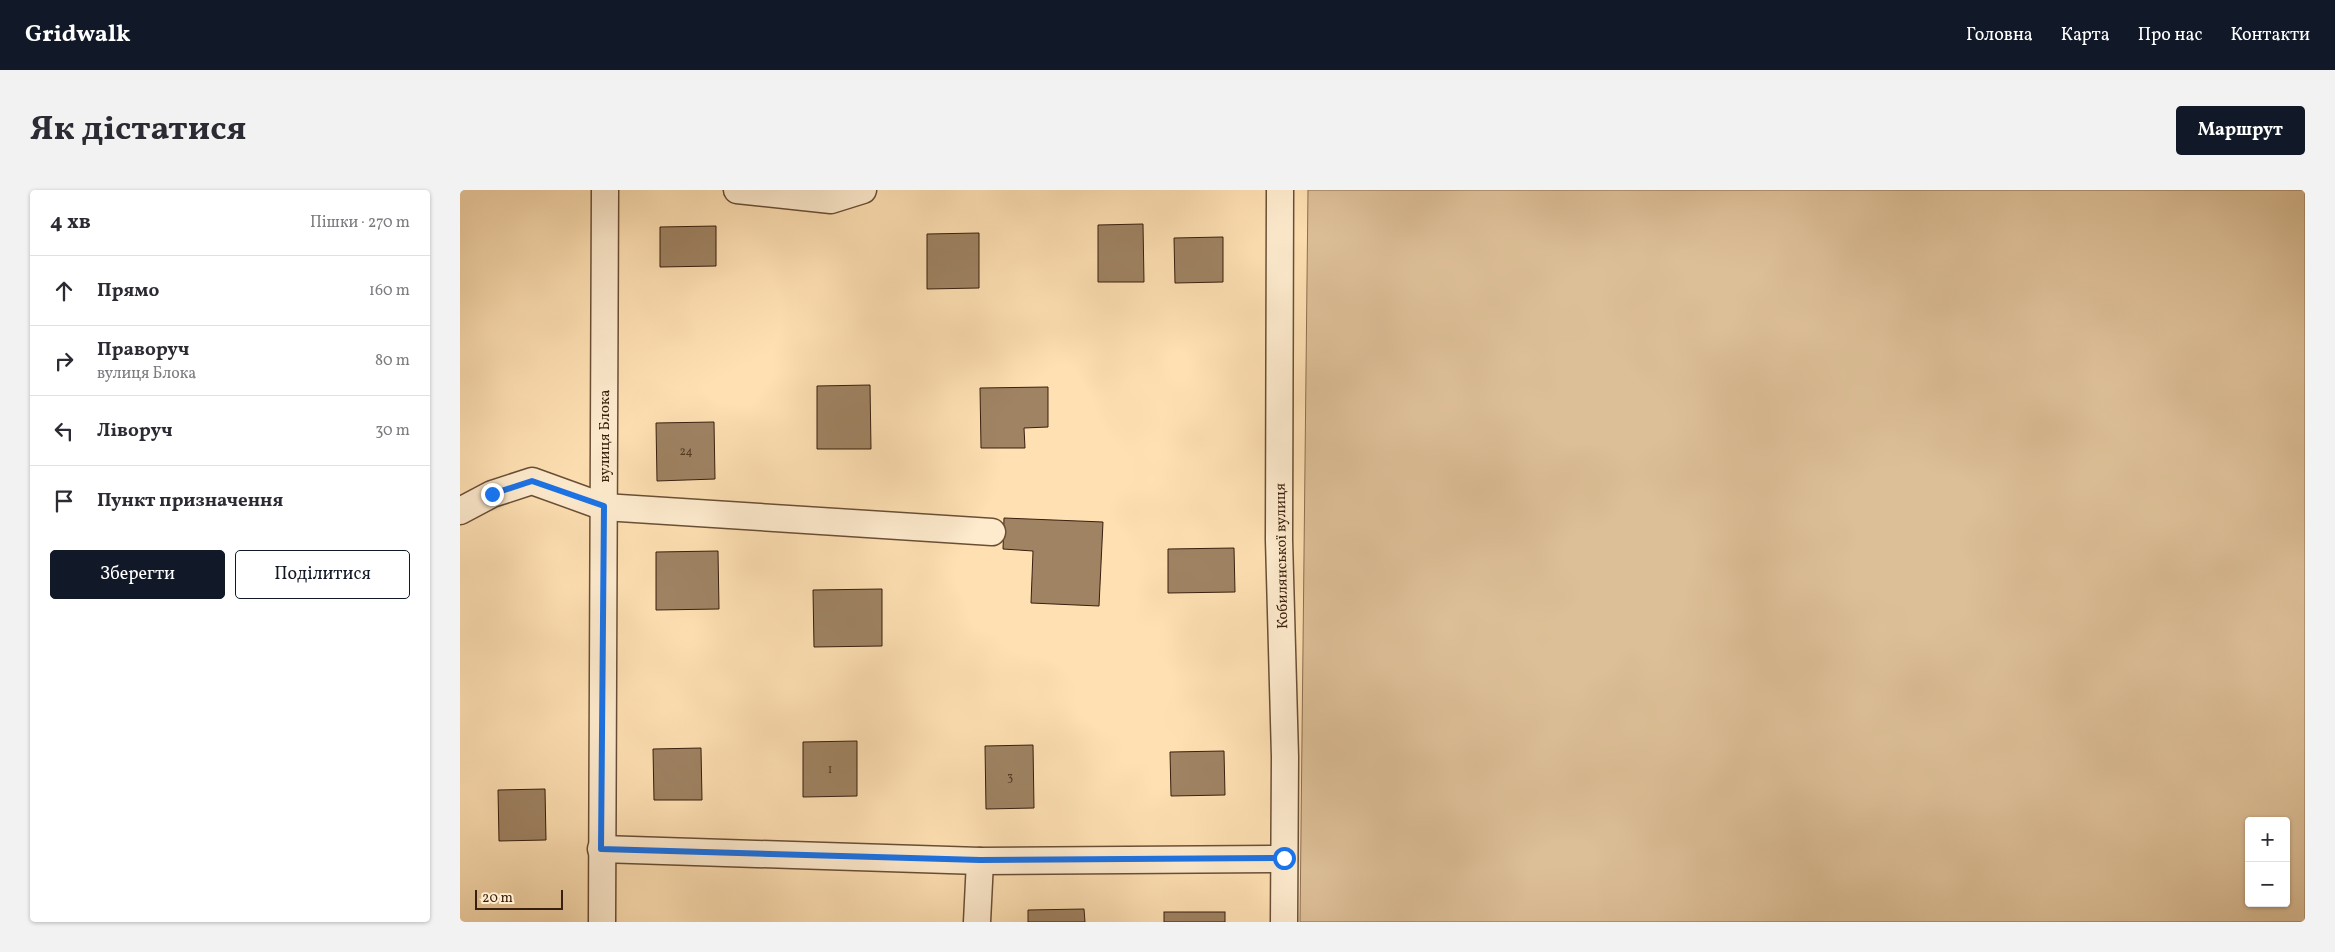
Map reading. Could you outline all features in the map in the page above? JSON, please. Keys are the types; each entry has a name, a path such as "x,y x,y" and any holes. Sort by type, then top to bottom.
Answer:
{"street":[{"name":"вулиця Блока","path":"602,922 604,190"},
{"path":"737,190 831,200 863,190"},
{"name":"Кобилянської вулиця","path":"1280,190 1279,540 1285,758 1284,922"},
{"path":"460,511 492,494 532,481 604,506 992,532"},
{"path":"601,849 980,860 1284,858"},
{"path":"977,922 980,860"}],"shaded area":[{"path":"1308,190 2305,190 2305,922 1300,922"}],"building":[{"path":"1143,224 1144,282 1098,282 1098,225"},
{"path":"716,226 716,266 660,267 660,227"},
{"path":"979,233 979,288 927,289 927,234"},
{"path":"1223,237 1223,282 1175,283 1174,238"},
{"path":"870,385 871,449 817,449 817,386"},
{"path":"1048,387 1048,427 1024,428 1025,448 981,448 980,388"},
{"path":"714,422 715,479 657,481 656,423"},
{"path":"1004,518 1103,522 1099,606 1031,603 1033,551 1003,549"},
{"path":"1234,548 1235,592 1168,593 1168,549"},
{"path":"718,551 719,609 656,610 656,552"},
{"path":"882,589 882,646 814,647 813,590"},
{"path":"857,741 857,796 803,797 803,742"},
{"path":"1033,745 1034,808 986,809 985,746"},
{"path":"701,748 702,800 654,800 653,749"},
{"path":"1224,751 1225,795 1171,796 1170,752"},
{"path":"545,789 546,840 499,841 498,790"},
{"path":"1084,909 1085,922 1028,922 1028,910"},
{"path":"1164,912 1225,912 1225,922 1164,922"}],"route":[{"path":"492,494 532,481 604,506 601,849 980,860 1284,858"}]}
